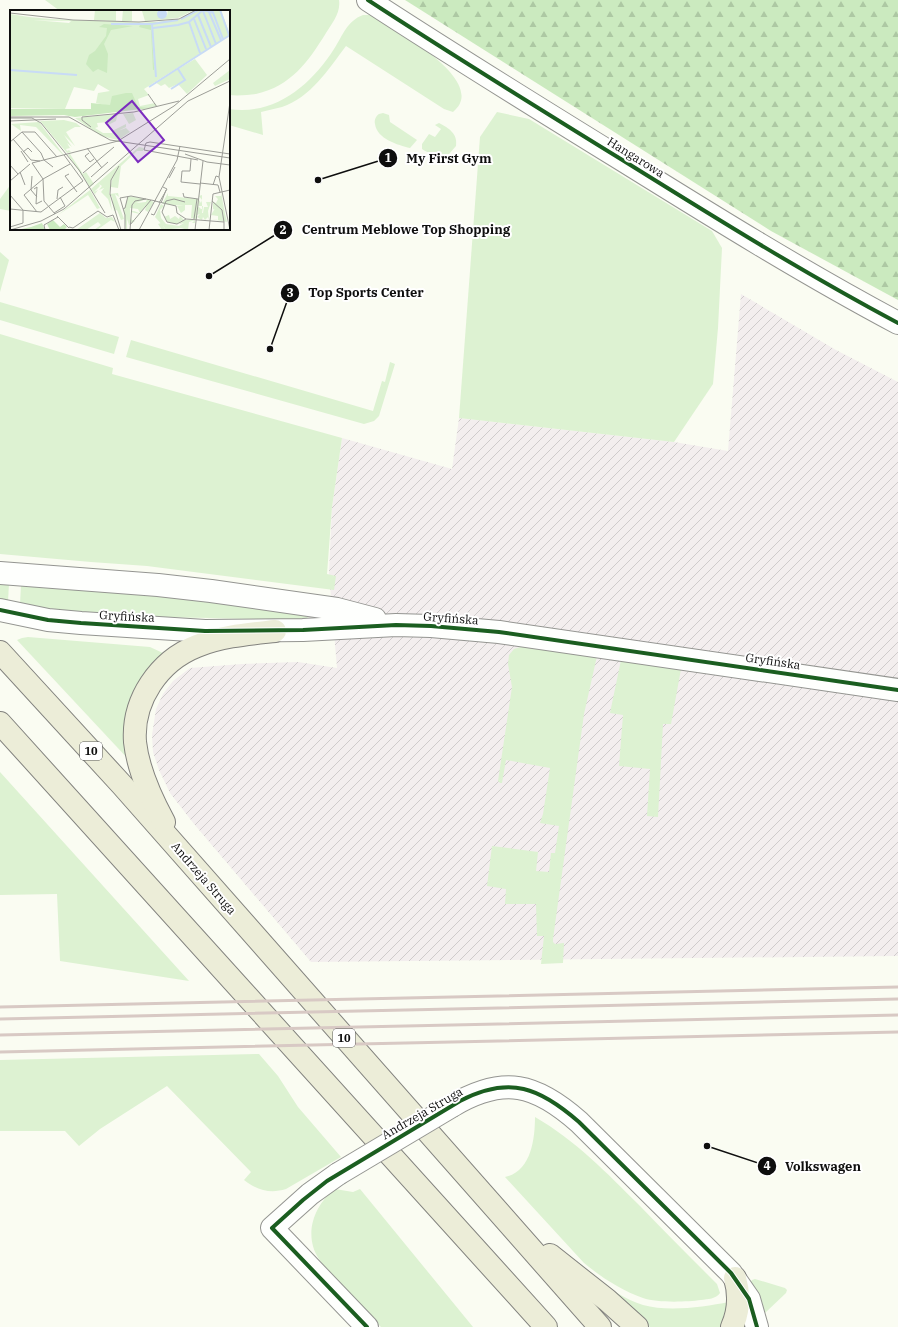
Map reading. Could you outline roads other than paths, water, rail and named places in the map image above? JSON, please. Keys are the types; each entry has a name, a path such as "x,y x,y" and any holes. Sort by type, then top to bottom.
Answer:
{"main road":[{"path":"180,851 157,809 142,772 137,753 135,730 143,699 148,688 162,669 182,653 197,646 222,638 275,631"},
{"name":"Andrzeja Struga","path":"0,652 180,851 391,1091 510,1223 600,1327"},
{"name":"Andrzeja Struga","path":"0,723 546,1327"},
{"path":"510,1223 607,1300 637,1327"},
{"path":"732,1327 737,1314 739,1297 735,1278"},
{"path":"523,1301 538,1327"}],"street":[{"name":"Hangarowa","path":"368,0 442,48 779,256 898,323"},
{"name":"Gryfińska","path":"0,573 158,585 337,609 396,625"},
{"name":"Gryfińska","path":"0,610 48,620 205,631 275,631 396,625 431,626 509,633 898,690"},
{"name":"Andrzeja Struga","path":"367,1327 272,1228 310,1194 338,1174 452,1106 479,1092 500,1088 524,1089 538,1093 563,1108 579,1122 731,1273 749,1298 757,1327"}],"railway":[{"path":"0,1007 898,987"},
{"path":"0,1019 898,999"},
{"path":"0,1035 898,1015"},
{"path":"0,1052 898,1032"}],"place":[{"name":"My First Gym","path":"318,180"},
{"name":"Centrum Meblowe Top Shopping","path":"209,276"},
{"name":"Top Sports Center","path":"270,349"},
{"name":"Volkswagen","path":"707,1146"}]}
